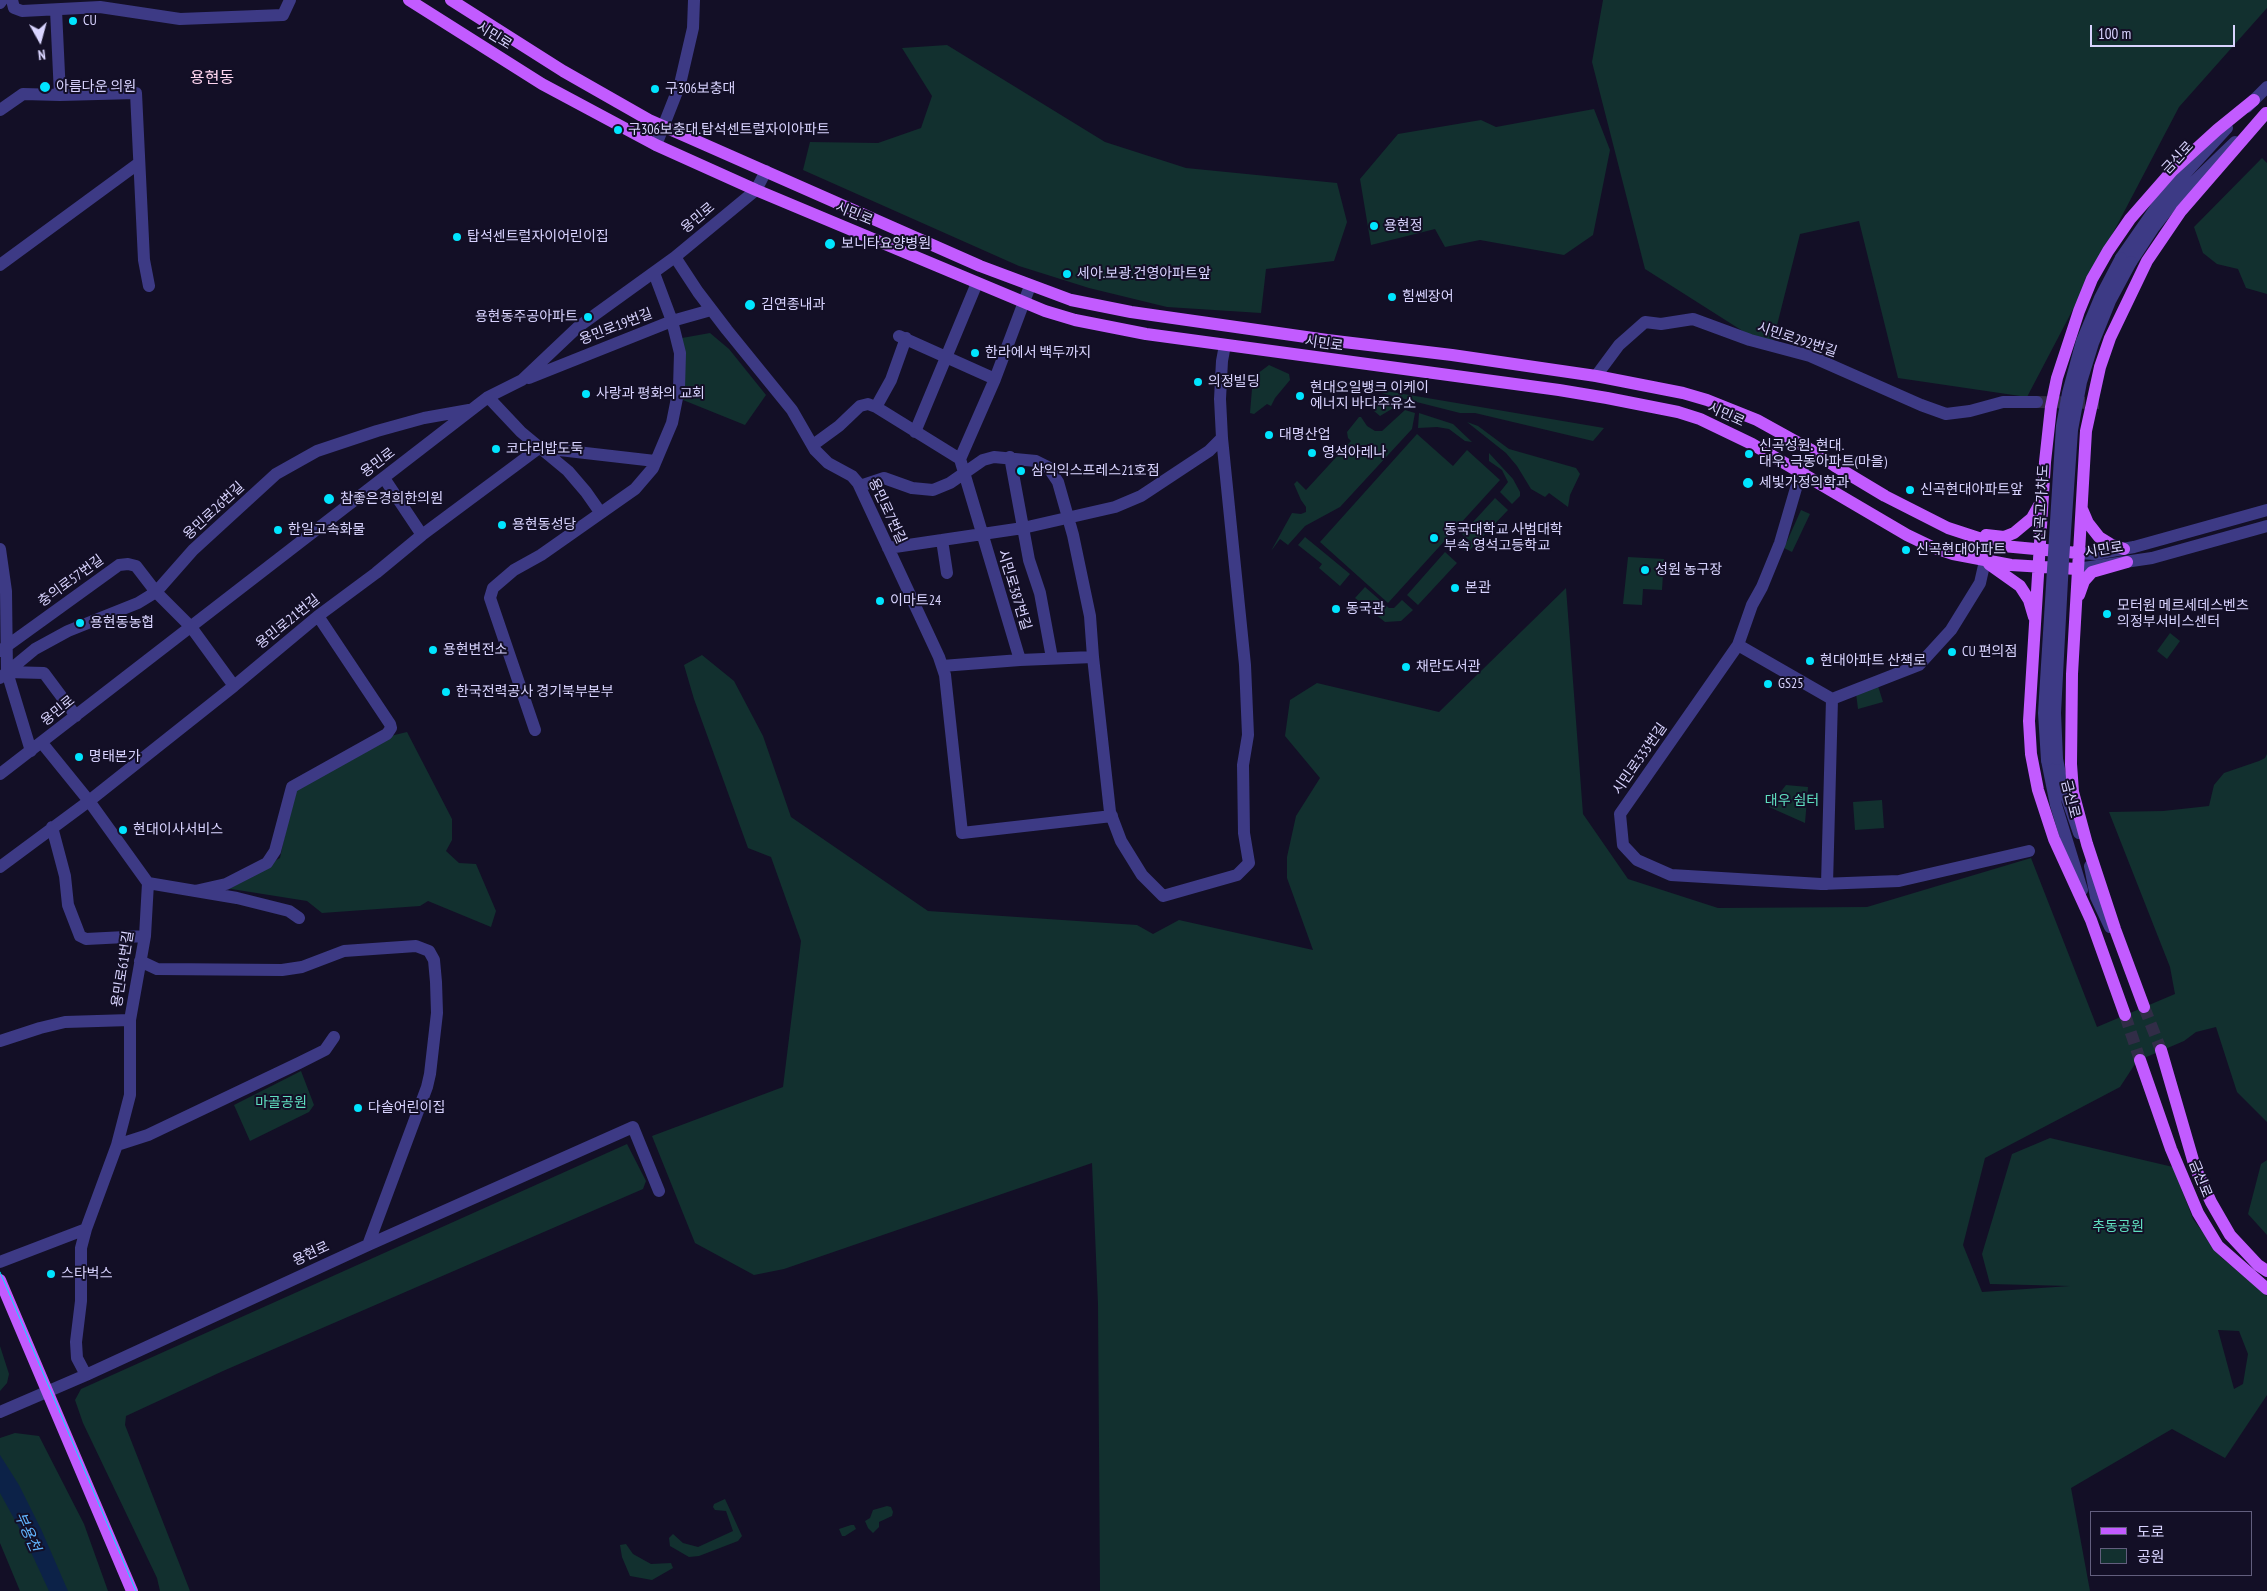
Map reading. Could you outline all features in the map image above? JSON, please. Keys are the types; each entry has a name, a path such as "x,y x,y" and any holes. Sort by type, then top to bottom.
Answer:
{"main road":[{"name":"시민로","path":"410,0 542,84 656,145 756,190 850,228 1024,303 1075,320 1112,328 1549,389 1653,406 1693,417 1723,429 1801,471 1921,542 1953,554 1985,561 2077,569"},
{"name":"시민로","path":"451,0 563,71 663,126 980,266 1071,300 1131,312 1596,376 1654,386 1707,400 1757,420 1813,451 1885,496 1959,532 2004,546 2078,554"},
{"path":"2091,920 2054,839 2033,769 2029,721 2047,436 2056,378 2092,279 2124,227 2153,191 2190,154 2254,100"},
{"path":"2128,964 2087,844 2074,792 2070,732 2080,496 2086,431 2092,398 2110,338 2134,284 2161,238 2181,211 2266,112"},
{"path":"1959,532 2004,537 2012,534 2029,521 2037,511 2043,490"},
{"path":"2074,634 2080,593 2086,578 2096,570 2125,555 2106,542 2092,529 2084,515 2080,496"},
{"path":"1985,561 2020,586 2029,600 2036,624"},
{"name":"금신로","path":"2091,920 2124,1015"},
{"name":"금신로","path":"2128,964 2144,1007"},
{"name":"금신로","path":"2161,1050 2195,1167 2211,1202 2230,1235 2258,1265 2267,1271"},
{"name":"금신로","path":"2140,1060 2171,1148 2198,1213 2218,1246 2267,1288"},
{"path":"0,1280 132,1591"}],"street":[{"path":"12,0 14,8 22,11 100,7 180,19 283,15 290,0"},
{"path":"656,145 680,84 694,28 694,0"},
{"path":"56,10 60,95"},
{"name":"금신로","path":"2126,260 2140,228 2175,183 2267,87"},
{"path":"2,106 23,94 136,93 144,260 149,286"},
{"name":"금신로","path":"2126,260 2175,200 2266,112"},
{"path":"0,264 139,163"},
{"name":"용민로","path":"0,774 488,397 522,380 578,327 675,257 756,190 766,171"},
{"name":"용민로7번길","path":"675,257 711,310 780,393 813,445 828,463 852,476 860,486 945,675 962,833 1112,816"},
{"name":"신곡고가차도","path":"2052,760 2063,561 2074,422 2081,382 2093,343 2126,260"},
{"path":"654,272 672,321 711,310"},
{"path":"915,432 977,283"},
{"path":"813,445 839,426 860,406 868,404 876,406 960,459 995,379 1030,286"},
{"name":"시민로292번길","path":"1596,376 1618,345 1645,322 1662,324 1692,319 1750,340 1810,356 1921,405 1946,414 1970,411 2003,402 2037,402"},
{"name":"용민로19번길","path":"522,380 672,321 680,353 678,388 672,422 655,462 646,477 634,489 541,555 514,570 494,588 490,598 535,730"},
{"path":"876,406 891,380 902,337 995,379"},
{"path":"860,486 884,478 908,487 933,490 950,483 983,460 1010,457 1036,461 1048,467 1058,482 1090,616 1093,657 1112,816 1121,841 1142,875 1163,896 1237,875 1249,863 1244,823 1243,765 1248,736 1245,665 1222,438 1220,399 1222,361 1225,345"},
{"path":"488,397 521,432 568,471 600,512"},
{"name":"용민로26번길","path":"3,675 35,649 68,631 138,603 156,592 193,550 276,474 317,451 376,431 424,418 471,410"},
{"path":"888,548 1023,528 1115,507 1141,496 1209,451 1222,438"},
{"path":"539,448 655,462"},
{"name":"용민로21번길","path":"0,867 89,801 234,686 318,616 376,573 422,535 539,448"},
{"name":"시민로333번길","path":"1813,451 1801,471 1780,543 1762,587 1752,605 1738,645 1620,814 1623,845 1636,860 1671,875 1827,884 1899,881 2029,851"},
{"path":"1010,457 1023,528 1033,574 1040,593 1052,658"},
{"name":"시민로387번길","path":"960,459 1020,660"},
{"path":"384,478 422,535"},
{"name":"시민로","path":"2077,569 2267,510"},
{"name":"시민로","path":"2078,554 2125,555 2152,558 2267,526"},
{"path":"942,540 947,573"},
{"path":"0,549 6,592 7,625 3,649 3,675 31,751"},
{"path":"1832,699 1919,665 1951,630 1980,583 1985,561"},
{"name":"충의로57번길","path":"3,649 119,565 128,564 136,566 156,592 191,627 234,686"},
{"path":"195,891 226,884 267,863 275,851 292,787 387,734 391,728 318,616"},
{"path":"1738,645 1832,699"},
{"path":"942,666 1093,657"},
{"path":"3,675 44,673 76,716"},
{"path":"1827,884 1832,699"},
{"path":"42,743 89,801 148,882 289,911 299,918"},
{"name":"금신로","path":"2052,760 2056,805 2091,920"},
{"name":"금신로","path":"2052,760 2089,857 2096,897 2128,964"},
{"path":"52,827 65,876 68,905 80,936 86,938 145,936"},
{"name":"용민로61번길","path":"86,1375 77,1358 76,1342 81,1301 81,1248 86,1229 117,1145 130,1095 130,1020 145,936 148,882"},
{"path":"140,960 157,969 282,970 302,967 344,951 416,946 429,951 434,960 437,1013 430,1074 427,1087 368,1245"},
{"path":"0,1041 65,1022 130,1020"},
{"path":"117,1145 148,1135 299,1063 325,1050 334,1037"},
{"name":"용현로","path":"1,1411 86,1375 368,1245 633,1127 659,1191"},
{"path":"0,1262 86,1229"}],"green space":[{"path":"1603,0 2267,0 2267,8 2179,107 2027,397 1898,378 1859,221 1800,234 1771,349 1645,269 1592,62"},
{"path":"947,45 1105,142 1186,168 1337,183 1347,222 1334,261 1266,269 1261,313 1167,307 1089,288 1019,266 803,170 810,142 878,143 921,128 932,96 902,48"},
{"path":"1594,109 1610,150 1593,235 1564,255 1480,240 1445,247 1435,229 1371,245 1360,179 1398,134 1481,120 1496,127"},
{"path":"2262,158 2267,163 2267,294 2246,288 2238,269 2217,264 2203,253 2194,227"},
{"path":"710,333 729,349 766,395 745,425 683,400 682,338"},
{"path":"1269,365 1289,374 1290,380 1271,406 1267,404 1254,414 1250,413 1253,377"},
{"path":"1380,390 1604,428 1593,441 1475,413 1460,413 1381,393"},
{"path":"1374,403 1395,407 1380,416 1374,411"},
{"path":"1405,410 1415,413 1412,429 1340,507 1305,526 1288,545 1280,539 1271,551 1292,513 1301,514 1306,512 1306,507 1294,484 1297,481 1306,490 1351,441 1348,438 1347,432 1359,417 1367,426 1375,431 1382,431"},
{"path":"1419,413 1453,424 1472,442 1465,441 1449,429 1437,427 1418,428"},
{"path":"1467,422 1478,426 1509,449 1576,468 1580,474 1570,495 1568,507 1549,493 1545,497 1531,489 1517,466 1506,453"},
{"path":"1417,434 1453,466 1467,450 1500,480 1388,603 1320,542"},
{"path":"1489,453 1513,479 1520,492 1520,496 1512,504 1500,492 1508,482 1502,470 1489,461"},
{"path":"1495,498 1508,510 1467,553 1456,543 1462,537 1468,545 1471,542 1462,534"},
{"path":"1801,510 1810,514 1792,552 1784,548"},
{"path":"1305,537 1350,574 1340,586 1319,568 1322,564 1298,545"},
{"path":"1445,552 1457,563 1418,605 1407,595"},
{"name":"성원 농구장","path":"1628,557 1664,559 1662,590 1643,589 1642,605 1623,604"},
{"path":"1365,587 1389,608 1394,608 1402,600 1413,610 1401,621 1385,622 1355,598"},
{"name":"추동공원","path":"1566,588 1583,814 1628,879 1718,908 1867,907 2031,858 2097,1027 2175,994 2170,967 2109,812 2163,811 2209,806 2214,785 2224,773 2259,761 2265,758 2267,754 2267,1122 2237,1092 2216,1027 2196,1032 2184,1041 2137,1061 2120,1087 1985,1158 1963,1245 1982,1292 2070,1286 1990,1284 1982,1254 2012,1154 2050,1138 2173,1167 2193,1219 2221,1257 2267,1296 2267,1395 2225,1458 2172,1429 2071,1488 2090,1591 1100,1591 1098,1304 1092,1163 784,1269 754,1275 695,1243 652,1136 783,1087 801,941 771,857 748,848 694,699 684,665 702,655 734,681 763,736 791,817 928,911 1137,925 1153,934 1179,920 1313,950 1287,878 1287,857 1296,816 1320,778 1285,736 1290,700 1317,683 1439,712","holes":["2218,1330 2239,1331 2248,1354 2243,1384 2234,1389"]},
{"path":"2170,633 2180,641 2167,659 2157,651"},
{"path":"1878,686 1883,702 1858,709 1856,693"},
{"path":"407,732 452,819 452,840 446,851 459,863 476,864 496,911 491,927 428,901 420,906 322,913 307,901 225,888 280,858 295,786 382,738"},
{"name":"대우 쉼터","path":"1786,785 1808,787 1805,823 1769,807"},
{"path":"1882,800 1884,828 1855,830 1853,802"},
{"name":"마골공원","path":"301,1071 314,1105 309,1112 250,1141 234,1105"},
{"path":"627,1144 646,1181 643,1189 223,1371 126,1416 125,1425 190,1591 160,1591 157,1578 83,1423 75,1400 81,1389"},
{"path":"2267,1160 2267,1235 2248,1214 2261,1164"},
{"path":"0,1346 9,1374 7,1383 0,1391"},
{"path":"15,1433 39,1436 84,1524 108,1591 20,1591 0,1543 0,1438"},
{"path":"725,1499 742,1536 738,1541 699,1556 689,1557 670,1546 669,1538 673,1534 683,1543 698,1547 733,1531 726,1511 715,1510 713,1507 714,1504"},
{"path":"887,1506 891,1507 892,1516 879,1522 879,1527 873,1533 865,1521 870,1518 873,1510"},
{"path":"854,1525 856,1529 842,1536 839,1529"},
{"path":"626,1544 633,1554 651,1564 671,1563 673,1568 652,1580 630,1576 622,1557 620,1545"}],"water":[{"name":"부용천","path":"0,1455 19,1485 41,1529 68,1591 49,1591 23,1535 0,1493"}],"tunnel":[{"path":"2037,402 2099,403"},
{"path":"2144,1007 2161,1050"},
{"path":"2125,1015 2140,1060"}],"tram line":[{"path":"0,1272 136,1591"}],"place":[{"name":"CU","path":"73,21"},
{"name":"아름다운 의원","path":"45,87"},
{"name":"구306보충대","path":"655,89"},
{"name":"구306보충대.탑석센트럴자이아파트","path":"618,130"},
{"name":"용현정","path":"1374,226"},
{"name":"탑석센트럴자이어린이집","path":"457,237"},
{"name":"보니타요양병원","path":"830,244"},
{"name":"세아.보광.건영아파트앞","path":"1067,274"},
{"name":"힘쎈장어","path":"1392,297"},
{"name":"김연종내과","path":"750,305"},
{"name":"용현동주공아파트","path":"588,317"},
{"name":"한라에서 백두까지","path":"975,353"},
{"name":"의정빌딩","path":"1198,382"},
{"name":"사랑과 평화의 교회","path":"586,394"},
{"name":"현대오일뱅크 이케이 에너지 바다주유소","path":"1300,396"},
{"name":"대명산업","path":"1269,435"},
{"name":"코다리밥도둑","path":"496,449"},
{"name":"영석아레나","path":"1312,453"},
{"name":"신곡성원. 현대. 대우. 극동아파트(마을)","path":"1749,454"},
{"name":"삼익익스프레스21호점","path":"1021,471"},
{"name":"세빛가정의학과","path":"1748,483"},
{"name":"신곡현대아파트앞","path":"1910,490"},
{"name":"참좋은경희한의원","path":"329,499"},
{"name":"용현동성당","path":"502,525"},
{"name":"한일고속화물","path":"278,530"},
{"name":"동국대학교 사범대학 부속 영석고등학교","path":"1434,538"},
{"name":"신곡현대아파트","path":"1906,550"},
{"name":"성원 농구장","path":"1645,570"},
{"name":"본관","path":"1455,588"},
{"name":"이마트24","path":"880,601"},
{"name":"동국관","path":"1336,609"},
{"name":"모터원 메르세데스벤츠 의정부서비스센터","path":"2107,614"},
{"name":"용현동농협","path":"80,623"},
{"name":"용현변전소","path":"433,650"},
{"name":"CU 편의점","path":"1952,652"},
{"name":"현대아파트 산책로","path":"1810,661"},
{"name":"채란도서관","path":"1406,667"},
{"name":"GS25","path":"1768,684"},
{"name":"한국전력공사 경기북부본부","path":"446,692"},
{"name":"명태본가","path":"79,757"},
{"name":"현대이사서비스","path":"123,830"},
{"name":"다솔어린이집","path":"358,1108"},
{"name":"스타벅스","path":"51,1274"}],"district":[{"name":"용현동","path":"212,78"}]}
